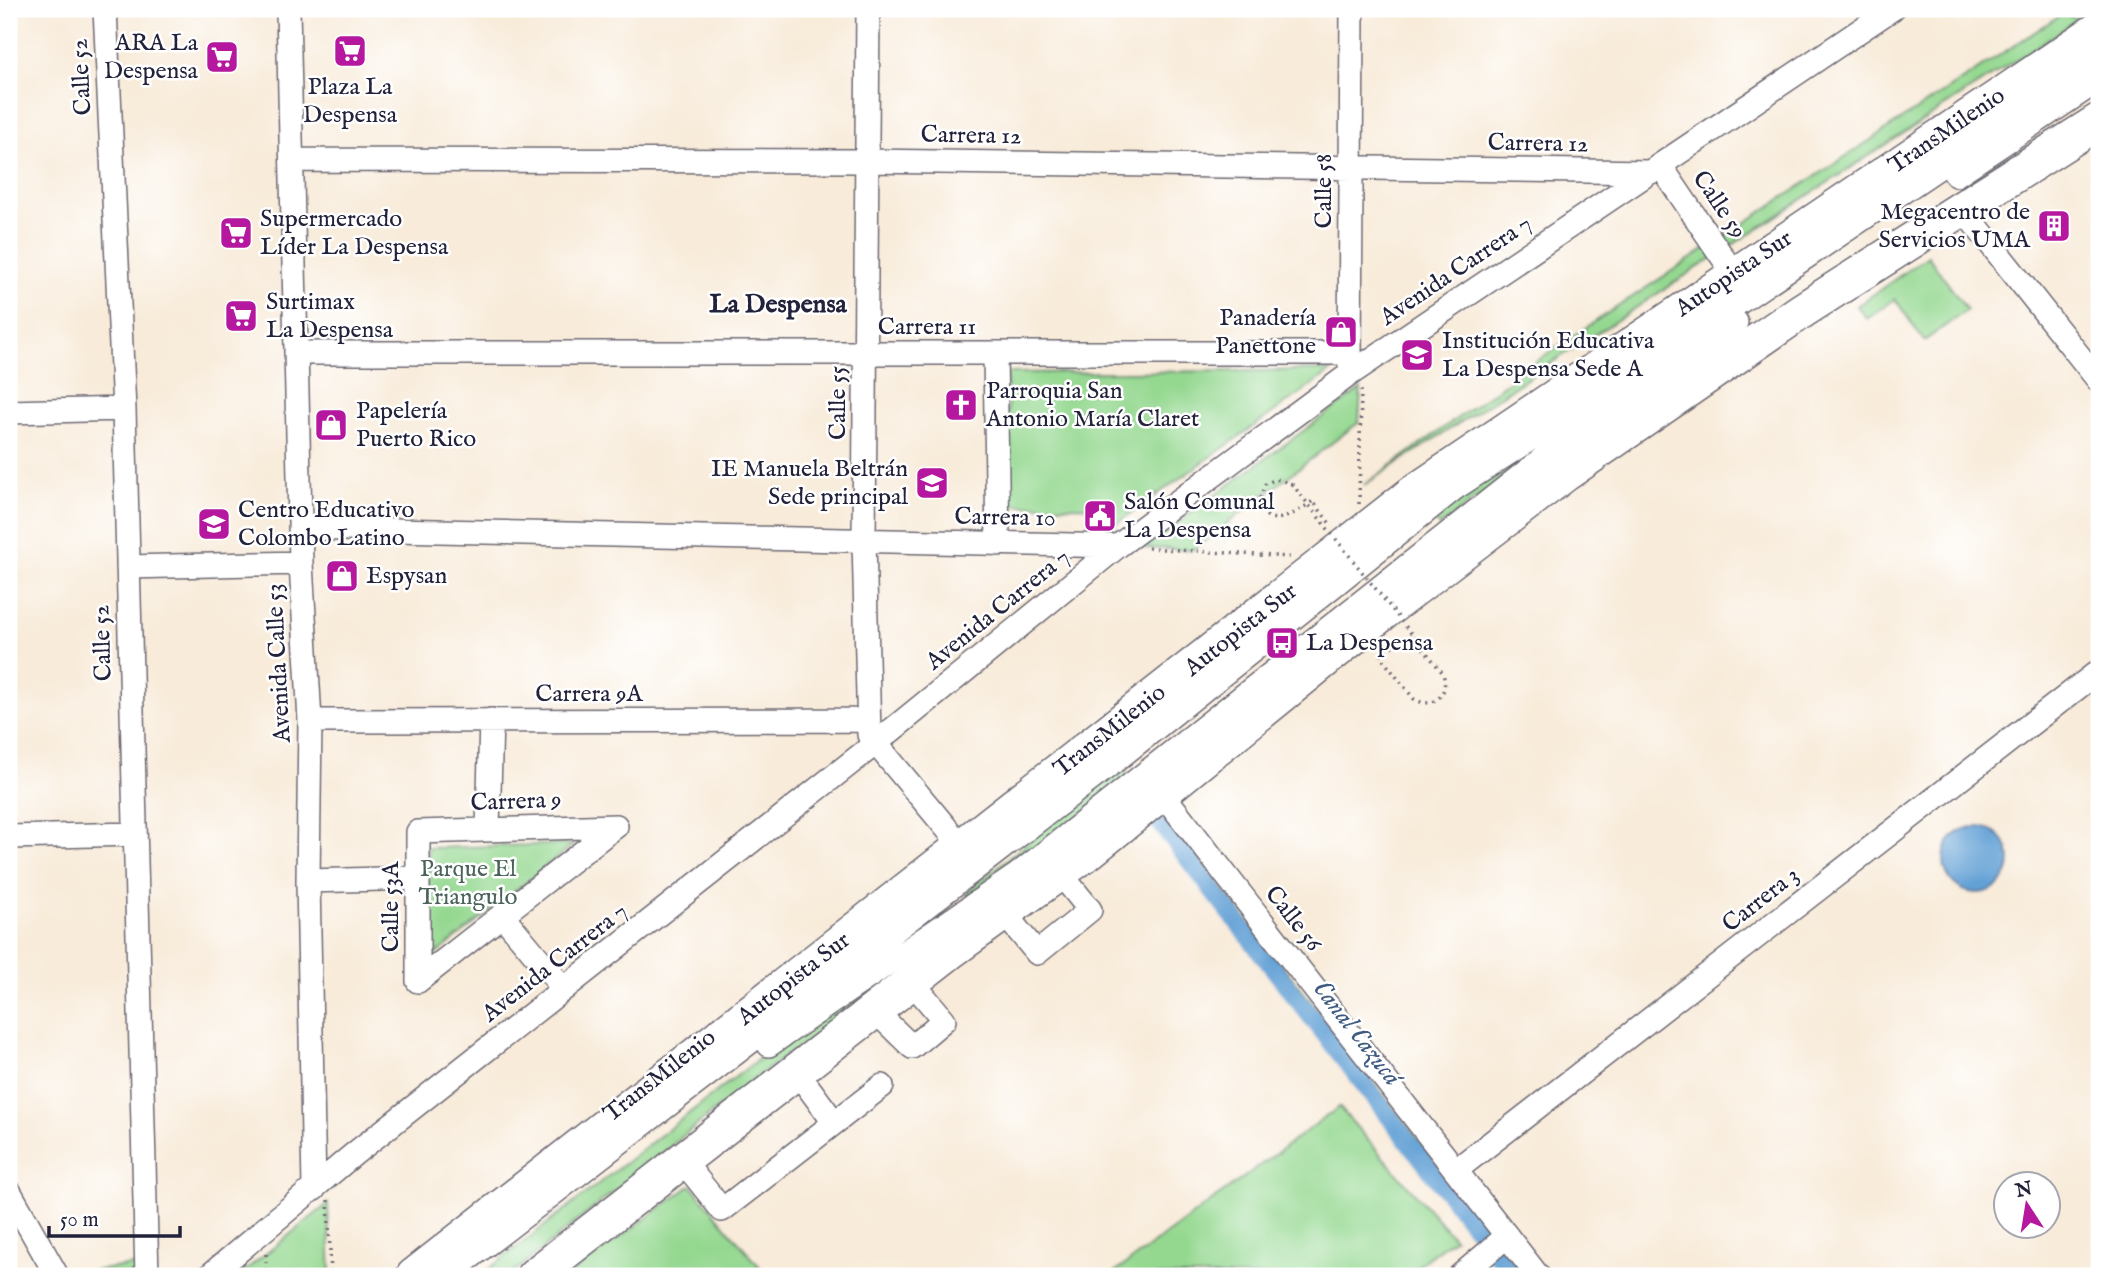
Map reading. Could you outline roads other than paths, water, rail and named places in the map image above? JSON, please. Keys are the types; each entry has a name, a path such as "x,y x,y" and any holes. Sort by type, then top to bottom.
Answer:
{"highway":[{"name":"Autopista Sur","path":"414,1276 1449,468 2099,29"},
{"path":"534,1276 912,982 1162,793 1385,611 1566,474 1792,317 2099,121"}],"street":[{"name":"Calle 52","path":"105,9 124,410 147,1276"},
{"name":"Avenida Calle 53","path":"288,9 300,563 310,721 308,881 321,1193"},
{"name":"Calle 55","path":"868,9 864,541 869,735 963,848"},
{"name":"Calle 58","path":"1352,9 1350,168 1353,375"},
{"name":"Avenida Carrera 7","path":"209,1276 321,1193 564,989 876,743 1118,546 1353,375 1892,9"},
{"name":"TransMilenio","path":"446,1276 1115,761 1455,488 1713,320 2099,59"},
{"name":"TransMilenio","path":"470,1276 792,1027 1049,851 1576,434 1823,262 2099,80"},
{"name":"Carrera 12","path":"292,160 867,161 1655,169"},
{"name":"Calle 59","path":"1655,169 1734,274"},
{"path":"1962,208 2099,381"},
{"name":"Carrera 11","path":"296,353 995,353 1353,375"},
{"path":"995,353 998,544"},
{"path":"9,412 124,410"},
{"name":"Carrera 10","path":"300,528 1118,546"},
{"path":"128,567 300,563"},
{"name":"Carrera 3","path":"1455,1170 2099,671"},
{"path":"488,830 491,720"},
{"name":"Carrera 9A","path":"310,721 868,720"},
{"name":"Calle 56","path":"1162,793 1455,1170 1498,1245 1538,1276"},
{"name":"Carrera 9","path":"418,832 616,826 502,915"},
{"name":"Calle 53A","path":"418,832 418,981 502,915"},
{"path":"9,837 135,834"},
{"path":"1004,913 1037,953 1090,910 1059,873"},
{"path":"308,881 418,878"},
{"path":"502,915 564,989"},
{"path":"875,1011 912,1047 944,1020 912,982"},
{"path":"797,1072 834,1122"},
{"path":"682,1161 722,1210 881,1086"},
{"path":"9,1191 17,1227 57,1276"},
{"path":"1460,1276 1498,1245"}],"water":[{"path":"1977,827 2000,837 2010,860 2000,883 1977,893 1954,883 1944,860 1954,837"}],"waterway":[{"name":"Canal Cazucá","path":"1160,823 1513,1276"}],"place":[{"name":"Plaza La Despensa","path":"350,51"},
{"name":"ARA La Despensa","path":"222,57"},
{"name":"Megacentro de Servicios UMA","path":"2054,226"},
{"name":"Supermercado Líder La Despensa","path":"236,233"},
{"name":"Surtimax La Despensa","path":"241,316"},
{"name":"Panadería Panettone","path":"1341,332"},
{"name":"Institución Educativa La Despensa Sede A","path":"1417,355"},
{"name":"Parroquia San Antonio María Claret","path":"961,405"},
{"name":"Papelería Puerto Rico","path":"331,425"},
{"name":"IE Manuela Beltrán Sede principal","path":"932,483"},
{"name":"Salón Comunal La Despensa","path":"1100,516"},
{"name":"Centro Educativo Colombo Latino","path":"214,524"},
{"name":"Espysan","path":"342,576"},
{"name":"La Despensa","path":"1282,643"}],"district":[{"name":"La Despensa","path":"778,304"}],"park label":[{"name":"Parque El Triangulo","path":"468,883"}]}
